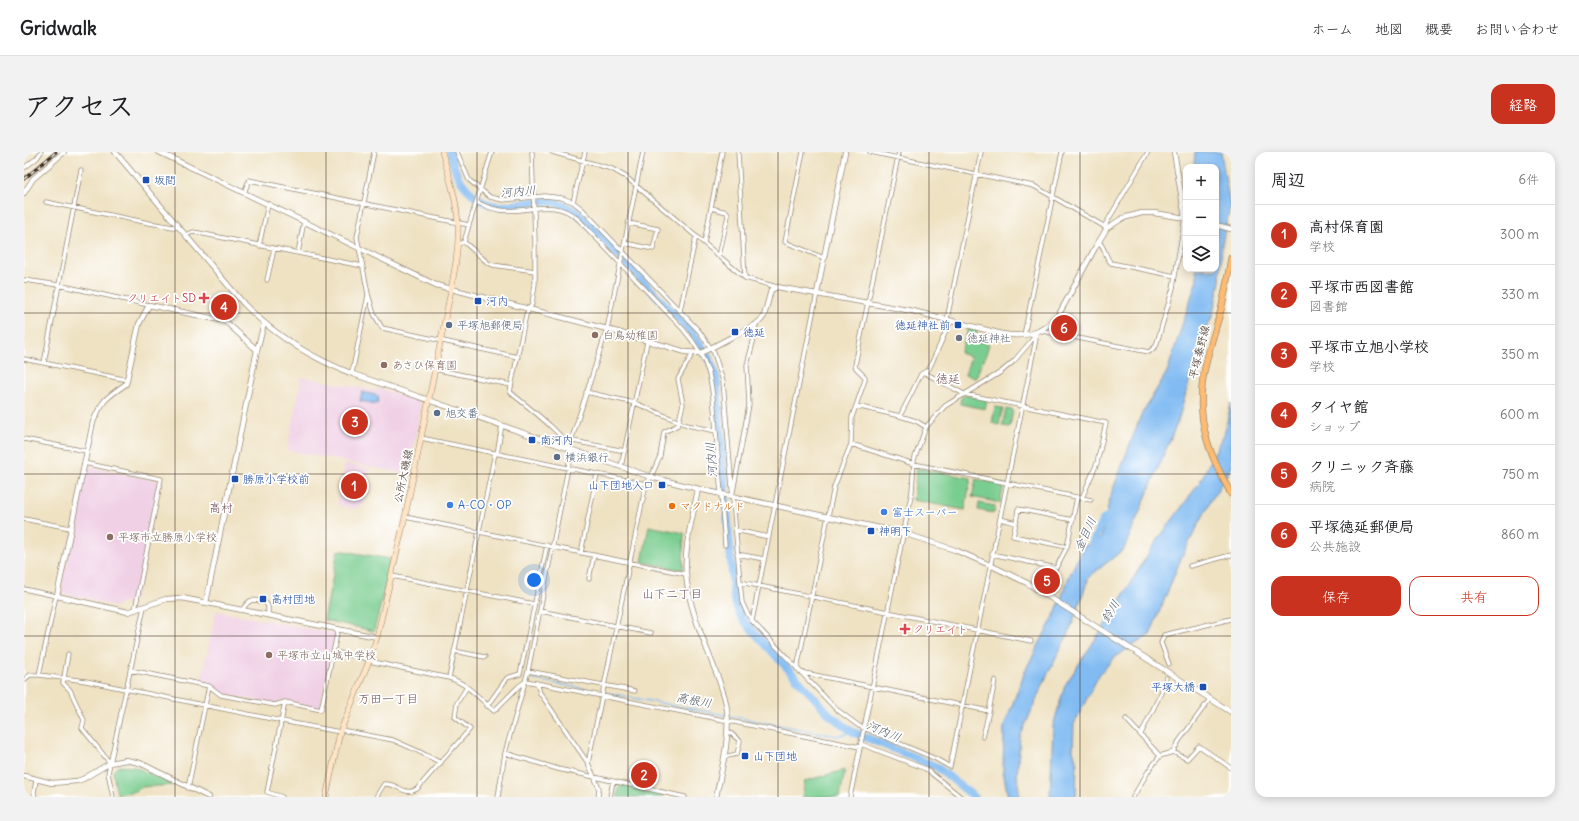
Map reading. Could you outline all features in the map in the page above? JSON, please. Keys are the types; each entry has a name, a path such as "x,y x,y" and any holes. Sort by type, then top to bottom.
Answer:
{"main road":[{"name":"公所大磯線","path":"326,797 340,731 370,660 377,637 405,517 451,290 458,244 458,223 452,186 442,152"},
{"name":"平塚秦野線","path":"1231,258 1222,305 1207,354 1202,380 1201,413 1206,438 1215,464 1231,494"}],"street":[{"path":"24,168 37,158 41,152"},
{"path":"24,193 32,179 64,152"},
{"path":"115,152 244,304 264,324 310,355 352,373 651,477 731,497 828,516 902,533 955,550 1027,583 1231,712"},
{"path":"159,152 436,285 607,329 646,342 693,353 702,352 755,325 764,316 769,293 773,288 777,287"},
{"path":"374,152 357,237 368,294 374,314 382,328 518,357"},
{"path":"457,152 460,164 469,180 490,197 503,200 545,196 562,198 573,202 589,215 699,331 720,368 724,387 731,497 742,602 746,611 752,621 836,709 864,728 936,759 950,767 1036,338 1035,333"},
{"path":"464,242 492,152"},
{"path":"498,797 506,753 526,682 568,468 570,449 561,435 510,392 528,309 532,304 535,284 532,152"},
{"path":"552,152 620,173 745,278 777,287 913,311 949,319 1002,334 1016,336 1042,331 1064,307 1148,152"},
{"path":"573,202 585,152"},
{"path":"625,451 573,441 572,438 607,329 643,152"},
{"path":"704,243 722,152"},
{"path":"738,152 745,278"},
{"path":"804,152 785,242 824,258"},
{"path":"752,621 845,152"},
{"path":"870,152 1034,186 1106,227"},
{"path":"798,670 834,487 851,444 852,417 865,380 865,377 855,365 898,152"},
{"path":"900,416 921,374 930,369 949,319 982,152"},
{"path":"1024,335 1062,152"},
{"path":"1174,152 1183,202"},
{"path":"44,363 81,170"},
{"path":"244,193 249,180 469,225"},
{"path":"46,202 149,224 178,227"},
{"path":"476,202 499,210 551,207 571,213 683,330 702,352 711,378 725,545"},
{"path":"259,246 268,204"},
{"path":"711,208 727,212 728,216 719,256"},
{"path":"1106,227 1123,218 1142,213 1154,213 1183,218"},
{"path":"298,253 304,221"},
{"path":"624,243 653,249 658,229 629,223"},
{"path":"1219,226 1230,228"},
{"path":"186,236 193,232 362,266"},
{"path":"1042,331 1149,352 1156,346 1171,296 1183,234"},
{"path":"680,311 696,236"},
{"path":"464,242 488,263 535,271"},
{"path":"458,244 464,242"},
{"path":"1098,242 1103,245 1108,260 1111,263 1175,276"},
{"path":"267,280 274,248"},
{"path":"24,280 225,321 257,350"},
{"path":"352,373 368,294"},
{"path":"39,675 93,422 101,403 126,384 128,380 140,324 149,306"},
{"path":"206,603 257,350 264,324"},
{"path":"731,497 750,405 747,365 756,331 755,325"},
{"path":"850,797 873,687 902,533 912,491 914,464 926,427 945,406 1001,372 1018,356 1031,341 1035,333"},
{"path":"622,467 646,342"},
{"path":"588,763 646,484 651,477 660,456 664,432 667,429 675,427 678,422 683,404 678,379 693,353"},
{"path":"24,359 128,380"},
{"path":"434,369 511,385"},
{"path":"925,373 964,394 1106,423 1097,463 1082,498"},
{"path":"586,392 635,403 678,422 716,431"},
{"path":"856,406 900,416 916,421 926,427"},
{"path":"449,678 502,425"},
{"path":"421,438 646,484"},
{"path":"24,439 86,451"},
{"path":"851,444 914,464 1091,500"},
{"path":"84,463 161,479 135,610"},
{"path":"581,552 597,474"},
{"path":"698,489 687,544 686,574 693,606 721,687 727,710 728,731 716,797"},
{"path":"992,554 1056,568 1067,547 1077,497"},
{"path":"1067,547 1013,536 1018,509 1073,520"},
{"path":"405,517 686,574"},
{"path":"24,519 70,528"},
{"path":"1000,520 1016,522"},
{"path":"735,530 769,537"},
{"path":"488,706 507,678 520,674 546,545"},
{"path":"737,554 764,559"},
{"path":"589,579 594,555"},
{"path":"1190,566 1231,555"},
{"path":"392,576 534,604"},
{"path":"740,582 1031,642"},
{"path":"24,589 94,604 123,612 135,610 166,598 174,598 377,637"},
{"path":"242,610 251,599 265,602 268,606 268,615"},
{"path":"113,797 108,773 144,607"},
{"path":"540,610 651,633"},
{"path":"1169,664 1161,643 1164,635 1231,619"},
{"path":"130,670 210,686 221,695 275,706 285,702 321,710 338,630"},
{"path":"454,651 485,657"},
{"path":"333,652 456,680 467,687 494,711 518,686 526,682 537,683 860,745 926,769 961,797"},
{"path":"68,654 63,683 70,690 84,720 82,728 110,763"},
{"path":"798,670 989,711"},
{"path":"528,671 635,691"},
{"path":"24,680 30,675 63,678 282,721 393,740 441,763"},
{"path":"1141,734 1161,693 1166,678"},
{"path":"983,737 995,680"},
{"path":"537,683 540,693 588,763 600,788 598,797"},
{"path":"188,788 210,686"},
{"path":"376,797 384,784 390,783 407,793 412,792 441,763 470,729 454,716 457,703 467,687"},
{"path":"1174,752 1179,741 1210,699"},
{"path":"282,797 267,792 285,702"},
{"path":"1126,719 1160,756"},
{"path":"724,756 737,754 740,745 740,741 728,731"},
{"path":"1133,797 1149,770 1160,756 1174,752 1187,759 1200,746 1231,768"},
{"path":"506,753 558,769 685,797"},
{"path":"24,776 52,783 77,781 84,779 110,763 132,760 209,797"},
{"path":"35,797 34,792 36,780"},
{"path":"610,797 613,781"}],"shaded area":[{"path":"302,377 377,391 378,388 418,401 421,407 409,473 407,474 287,450"},
{"path":"345,464 370,469 362,506 354,509 338,505 337,502"},
{"name":"平塚市立勝原小学校","path":"88,466 159,482 136,598 114,607 90,599 62,594 61,591 86,467"},
{"name":"平塚市立山城中学校","path":"216,611 336,634 320,706 318,708 283,700 275,704 223,694 213,685 201,683"}],"green space":[{"path":"969,328 977,330 975,339 989,344 984,361 982,361 976,378 965,374 971,357 960,353"},
{"path":"965,395 987,400 985,409 960,404 961,398"},
{"path":"995,407 1003,408 999,425 992,423"},
{"path":"1006,409 1013,410 1010,427 1002,426"},
{"path":"917,468 971,478 965,510 913,500"},
{"path":"976,479 1004,485 1000,503 972,497"},
{"path":"979,503 995,506 994,513 978,510"},
{"path":"649,526 684,533 683,570 642,562"},
{"path":"338,550 390,559 387,579 374,631 324,620"},
{"path":"118,766 135,767 174,785 141,787 137,791 117,794 113,771"},
{"path":"845,770 840,797 802,797 805,781"},
{"path":"620,784 662,793 662,797 617,797"}],"water":[{"path":"1195,152 1221,152 1230,206 1222,244 1220,282 1213,313 1194,365 1178,421 1124,549 1089,577 1070,630 1048,673 1020,737 1017,776 1020,797 1008,797 1003,771 1004,726 1026,669 1054,616 1069,577 1083,547 1101,538 1110,497 1141,415 1167,372 1197,279 1196,272 1219,272 1219,164 1194,164"},
{"path":"362,392 379,396 377,404 360,401"},
{"path":"1231,403 1231,467 1212,499 1182,556 1150,635 1116,656 1099,675 1074,724 1073,750 1077,763 1076,797 1050,797 1053,726 1065,685 1110,617 1151,549 1200,482 1225,431"}],"waterway":[{"name":"河内川","path":"450,152 455,170 462,183 472,194 484,202 491,205 504,206 548,201 578,213 694,335 709,358 716,376 734,598 738,611 744,621 831,716 853,732 937,767 974,797"},
{"name":"金目川","path":"1089,552 1102,521 1113,512"},
{"name":"高根川","path":"532,679 836,736 853,732"}],"railway":[{"path":"24,179 56,152"}],"place":[{"name":"坂間","path":"146,180"},
{"name":"クリエイトSD","path":"204,298"},
{"name":"河内","path":"478,301"},
{"name":"タイヤ館","path":"224,307"},
{"name":"平塚旭郵便局","path":"449,325"},
{"name":"徳延神社前","path":"958,325"},
{"name":"平塚徳延郵便局","path":"1064,328"},
{"name":"徳延","path":"735,332"},
{"name":"白鳥幼稚園","path":"595,335"},
{"name":"徳延神社","path":"959,338"},
{"name":"あさひ保育園","path":"384,365"},
{"name":"旭交番","path":"437,413"},
{"name":"平塚市立旭小学校","path":"355,422"},
{"name":"南河内","path":"532,440"},
{"name":"横浜銀行","path":"557,457"},
{"name":"勝原小学校前","path":"235,479"},
{"name":"山下団地入口","path":"662,485"},
{"name":"高村保育園","path":"354,486"},
{"name":"A-CO・OP","path":"450,505"},
{"name":"マクドナルド","path":"672,506"},
{"name":"富士スーパー","path":"884,512"},
{"name":"神明下","path":"871,531"},
{"name":"平塚市立勝原小学校","path":"110,537"},
{"name":"クリニック斉藤","path":"1047,581"},
{"name":"高村団地","path":"263,599"},
{"name":"クリエイト","path":"905,629"},
{"name":"平塚市立山城中学校","path":"269,655"},
{"name":"平塚大橋","path":"1203,687"},
{"name":"山下団地","path":"745,756"},
{"name":"平塚市西図書館","path":"644,775"}],"district":[{"name":"徳延","path":"948,378"},
{"name":"高村","path":"221,507"},
{"name":"山下二丁目","path":"672,593"},
{"name":"万田一丁目","path":"388,698"}],"water label":[{"name":"鈴川","path":"1110,611"}]}
